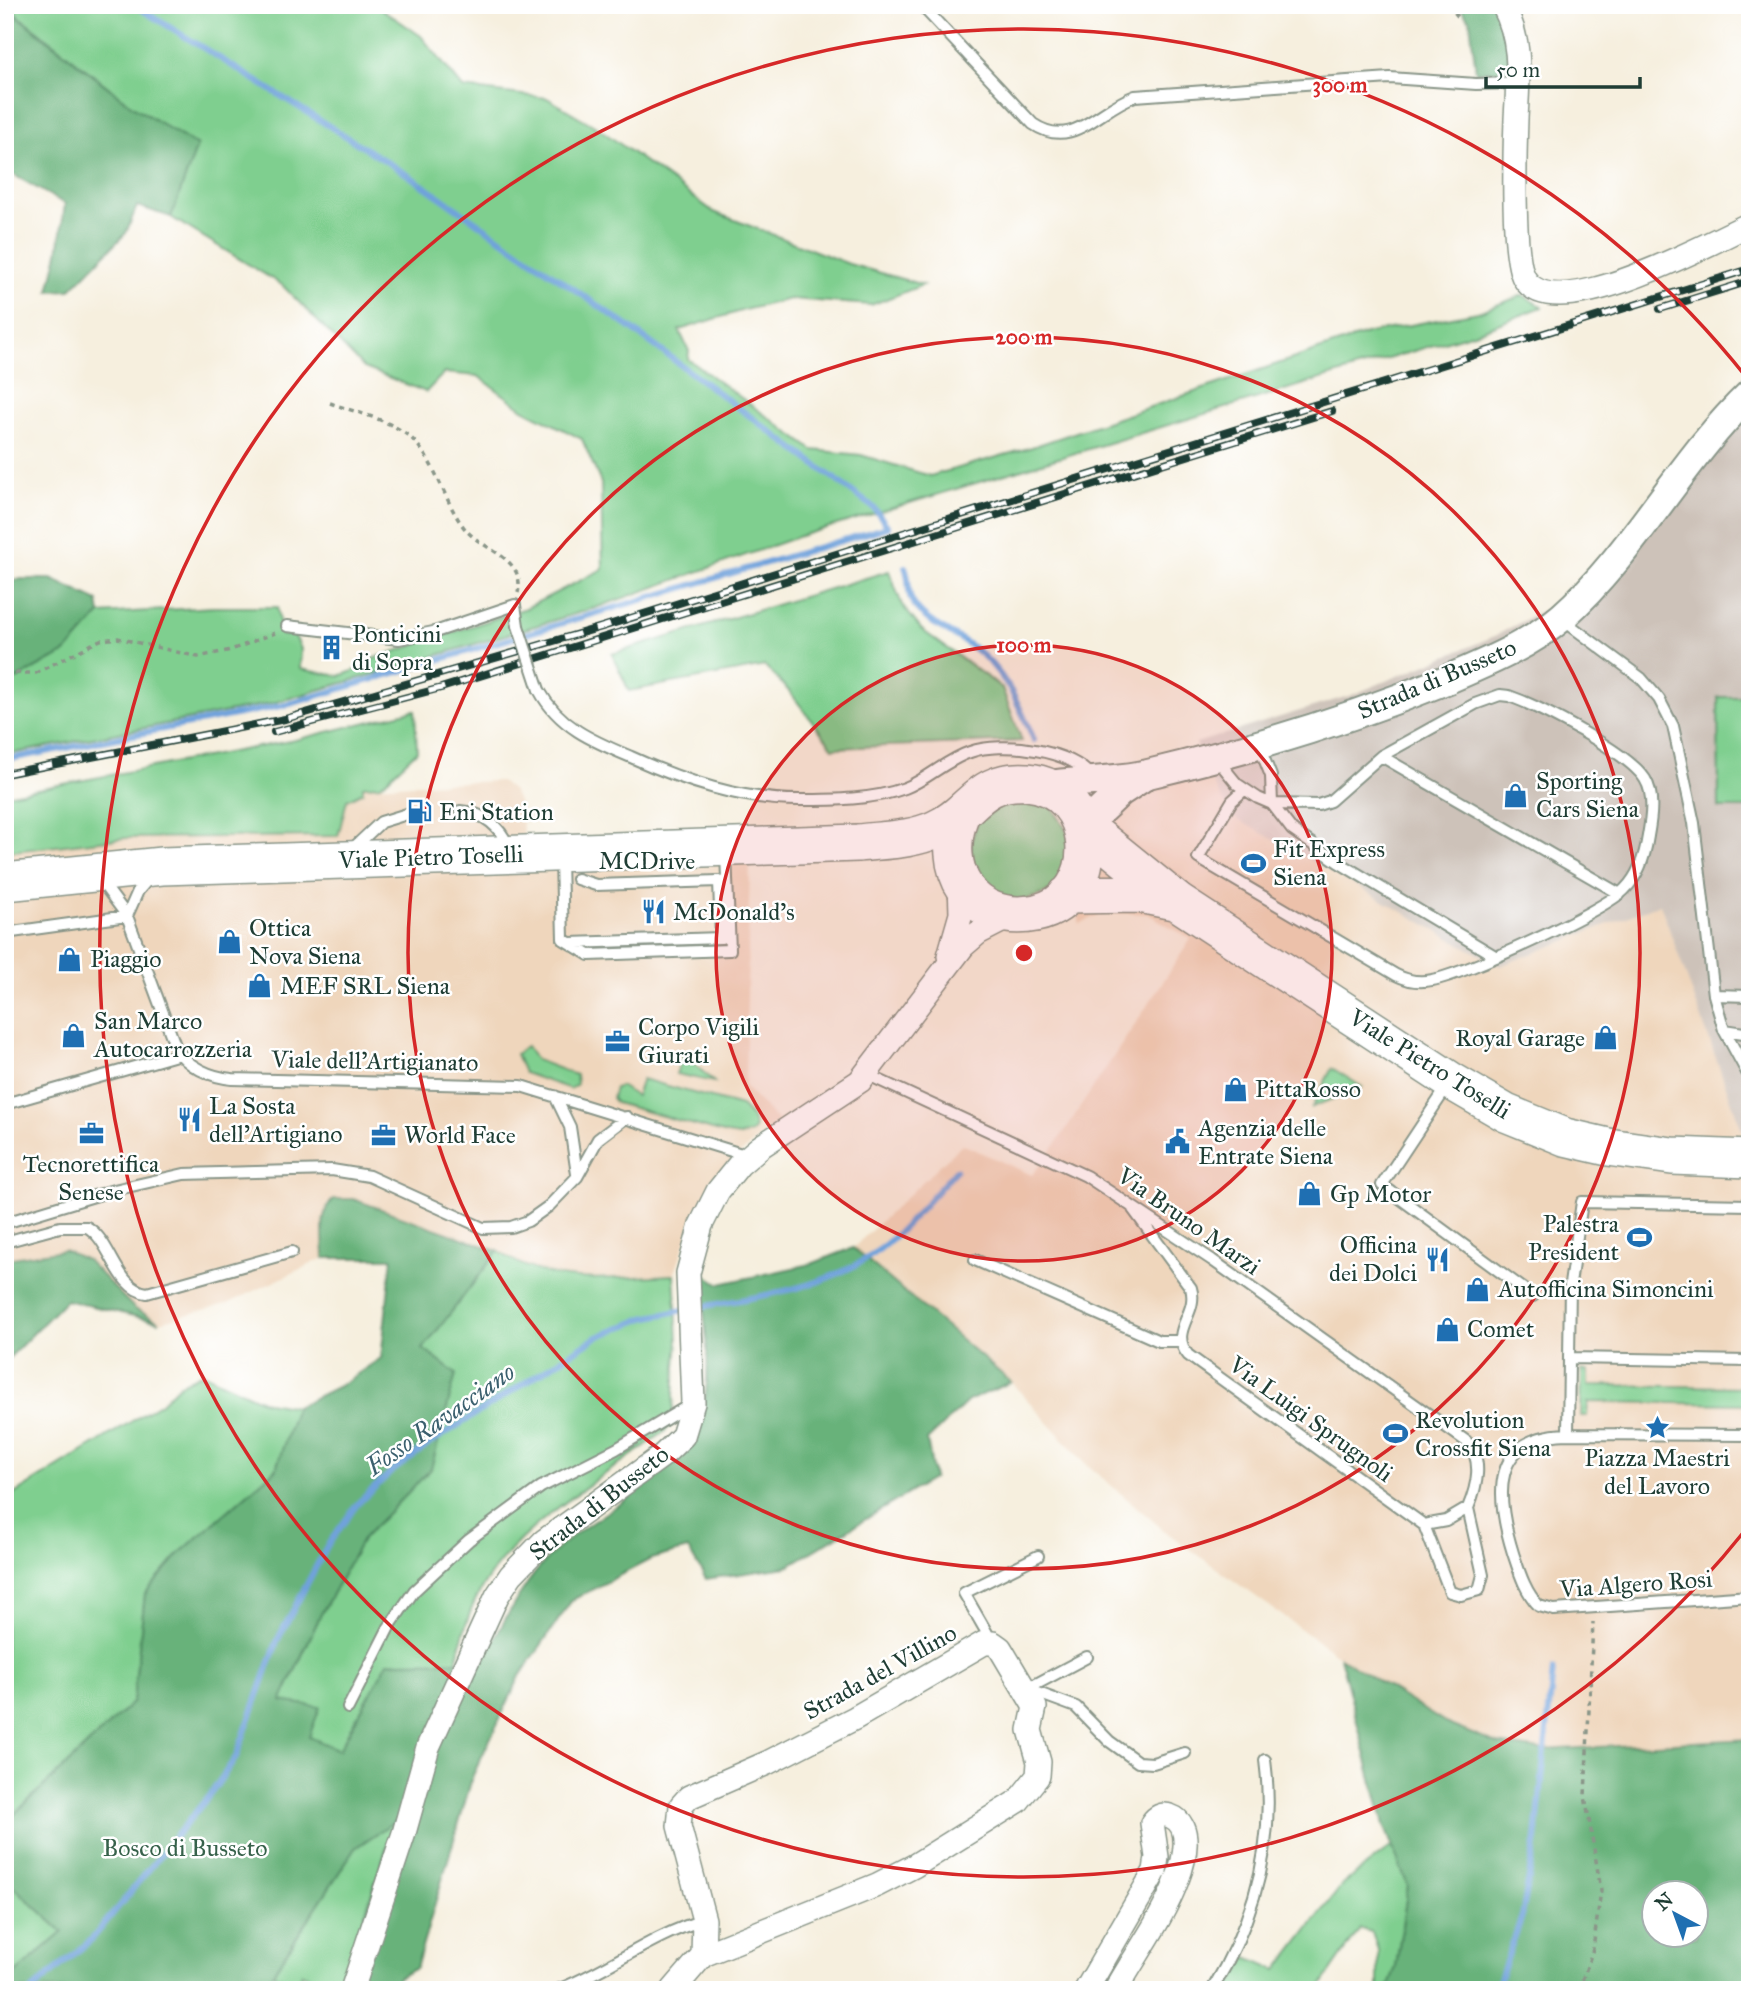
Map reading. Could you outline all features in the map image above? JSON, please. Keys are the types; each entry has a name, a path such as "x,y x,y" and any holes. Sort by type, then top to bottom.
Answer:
{"main road":[{"name":"Viale Pietro Toselli","path":"5,882 90,871 162,866 513,854 566,870 727,861 921,835 943,826 961,813 973,798 990,788 1009,782 1042,786 1094,816 1180,903 1451,1081 1522,1121 1576,1140 1672,1156 1750,1159"},
{"path":"958,876 952,842 961,813"},
{"path":"1067,895 1085,860 1094,816"},
{"name":"Viale Pietro Toselli","path":"858,843 923,853 958,876 986,906 1013,915 1039,912 1067,895 1139,894 1180,903"}],"street":[{"path":"1503,5 1514,26 1519,53 1518,256 1524,278 1534,287 1564,294 1610,286 1657,268 1750,224"},
{"name":"Strada di Busseto","path":"1042,786 1146,775 1258,744 1350,716 1460,674 1521,645 1560,618 1630,541 1706,440 1750,394"},
{"name":"Strada di Busseto","path":"1094,816 1146,775"},
{"name":"Strada di Busseto","path":"945,965 959,923 958,876"},
{"name":"Strada di Busseto","path":"352,1990 404,1833 428,1747 497,1596 511,1575 544,1541 670,1450 687,1429 693,1403 687,1287 691,1257 707,1212 724,1182 748,1156 866,1074 945,965 978,933 1013,915"},
{"path":"673,1990 703,1955 877,1885 914,1866 1018,1801 1033,1785 1039,1768 1030,1730 1034,1702 994,1645"},
{"name":"Strada del Villino","path":"703,1955 704,1920 679,1826 681,1806 689,1797 767,1763 994,1645"},
{"path":"1086,1990 1155,1871 1157,1857 1152,1823 1161,1816 1169,1815 1180,1822 1184,1830 1178,1878 1115,1990"}],"lane":[{"path":"920,5 1033,124 1044,132 1060,135 1073,132 1119,102 1135,96 1390,78 1476,84 1518,83"},
{"path":"287,626 399,639 438,631 515,605 518,626 540,690 560,721 596,742 695,782 763,798 810,800 888,793 914,784 963,754 982,749 1048,752 1076,762 1093,779 1094,816"},
{"path":"1560,618 1641,678 1659,699 1672,726 1694,823 1714,995 1724,1030 1750,1078"},
{"path":"1244,790 1232,801 1198,858 1404,979 1437,979 1584,915 1620,894 1634,878 1645,854 1651,801 1644,778 1631,764 1601,744 1516,699 1500,695 1460,712 1381,756 1324,804 1272,804"},
{"path":"1258,744 1271,776 1272,804"},
{"path":"1214,756 1244,790 1272,804 1303,839 1495,956"},
{"path":"1381,756 1620,894"},
{"path":"460,811 472,812 490,821 506,839 513,854"},
{"path":"342,860 371,830 392,817 407,814"},
{"path":"566,870 566,941 589,955 730,950 727,861"},
{"path":"127,916 138,891 162,866"},
{"name":"MCDrive","path":"566,870 596,885 719,881 720,938 566,941"},
{"path":"5,1104 180,1054 168,1030 127,916 106,886 90,871"},
{"path":"5,933 127,916"},
{"path":"1714,995 1750,996"},
{"path":"1724,1030 1750,1034"},
{"name":"Viale dell'Artigianato","path":"180,1054 202,1070 224,1078 489,1083 521,1086 627,1116 748,1156"},
{"name":"Via Bruno Marzi","path":"866,1074 1065,1164 1127,1201 1466,1441 1476,1456 1478,1471 1468,1508"},
{"path":"1451,1081 1382,1185 1533,1296"},
{"path":"555,1096 570,1127 577,1177"},
{"path":"5,1223 114,1190 184,1174 332,1170 369,1176 483,1228 503,1228 536,1217 577,1177 598,1139 627,1116"},
{"path":"975,1260 1159,1341 1180,1341 1180,1332 1192,1304 1191,1288 1127,1201"},
{"path":"1750,1205 1581,1202 1570,1284 1569,1358 1569,1434 1750,1435"},
{"path":"5,1242 60,1227 87,1227 101,1240 132,1287 147,1293 292,1252"},
{"name":"Via Luigi Sprugnoli","path":"1180,1341 1194,1360 1423,1525"},
{"path":"1569,1358 1750,1361"},
{"path":"348,1708 389,1628 414,1591 469,1540 541,1487 616,1449 693,1403"},
{"name":"Via Algero Rosi","path":"1569,1434 1540,1436 1516,1453 1505,1471 1501,1507 1520,1573 1539,1606 1548,1610 1594,1608 1750,1596"},
{"path":"1468,1508 1483,1575 1482,1586 1473,1594 1456,1595 1447,1588 1423,1525 1446,1521 1468,1508"},
{"path":"994,1645 964,1593 1038,1556"},
{"path":"1027,1689 1087,1657"},
{"path":"1027,1689 1076,1707 1109,1741 1138,1762 1153,1763 1185,1753"},
{"path":"1212,1990 1242,1936 1258,1888 1266,1843 1268,1785 1265,1760"},
{"path":"557,1990 580,1981 677,1928 704,1920"}],"path":[{"path":"1448,5 1461,20"},
{"path":"330,403 391,425 414,441 466,530 511,562 519,586 515,605"},
{"path":"5,673 36,673 100,640 118,638 198,657 266,638 287,626"},
{"path":"1579,1990 1593,1949 1601,1890 1585,1796 1594,1608"}],"shaded area":[{"path":"1750,404 1750,1130 1742,1130 1660,904 1500,966 1233,817 1202,765 1196,743 1352,695 1495,636 1555,604 1600,591"},
{"path":"1202,765 1500,966 1660,904 1742,1129 1750,1130 1750,1739 1541,1750 1497,1744 1445,1723 1340,1657 1166,1532 1085,1463 1011,1382 853,1248 962,1144 1032,1175 1054,1147 1191,939 1148,914 1104,912 1079,924 1079,908 1113,819 1122,804 1141,784"},
{"path":"500,781 512,790 520,805 524,837 750,864 745,1087 778,1121 729,1164 692,1222 674,1275 564,1279 517,1264 498,1251 353,1199 334,1199 327,1204 324,1214 324,1258 229,1303 160,1322 135,1309 87,1260 64,1250 5,1259 5,852 126,838 347,800 362,792 363,786"}],"green space":[{"path":"5,5 376,5 421,36 463,88 547,98 598,128 714,212 849,264 923,285 871,305 790,299 679,330 689,351 688,359 813,450 861,455 930,476 1029,448 1369,333 1478,312 1523,295 1542,307 1477,332 800,536 595,608 378,673 273,703 5,755 5,685 66,652 100,614 213,607 277,607 282,635 295,636 301,649 300,669 339,676 359,669 363,662 526,608 603,569 601,483 582,439 523,409 478,376 444,373 426,392 364,368 282,285 171,217 197,146 131,105"},
{"path":"1458,5 1493,5 1508,29 1511,71 1476,72 1470,21"},
{"path":"5,7 131,105 197,146 171,217 137,206 126,233 70,290 49,291 65,204 5,170"},
{"path":"889,571 902,605 922,630 1002,688 1022,741 833,748 789,691 765,666 629,691 612,654"},
{"path":"51,579 98,601 100,614 66,652 5,685 5,582"},
{"path":"1718,697 1750,697 1750,808 1719,808"},
{"path":"415,710 417,751 381,785 363,786 363,792 347,800 338,836 126,838 5,852 5,795 295,740"},
{"path":"1017,797 1051,805 1075,844 1057,889 1020,901 1001,897 989,890 974,867 971,853 976,826 984,814 995,805"},
{"path":"526,1046 536,1060 576,1075 577,1084 570,1089 524,1073 516,1054"},
{"path":"683,1054 714,1082 676,1074"},
{"path":"1332,1068 1362,1087 1312,1107"},
{"path":"642,1079 741,1106 751,1116 755,1127 752,1133 740,1136 727,1134 616,1103 612,1098 615,1088 620,1086 636,1096"},
{"name":"Bosco di Busseto","path":"334,1199 353,1199 498,1251 423,1349 456,1374 431,1469 363,1538 320,1616 281,1701 320,1707 309,1737 339,1750 388,1662 483,1661 513,1605 531,1578 552,1554 590,1523 656,1477 675,1460 690,1441 700,1420 707,1384 701,1272 720,1284 811,1264 853,1248 1011,1382 968,1401 927,1440 934,1478 786,1567 706,1579 688,1549 651,1559 572,1600 520,1676 473,1775 416,1968 398,1977 392,1990 341,1989 395,1821 355,1848 262,1990 5,1990 5,1982 63,1932 5,1879 7,1821 133,1702 145,1594 181,1552 276,1469 296,1407 341,1385 381,1358 392,1258 324,1258 324,1218"},
{"path":"64,1250 87,1260 135,1309 160,1322 66,1300 5,1362 5,1259"},
{"path":"498,1251 519,1263 562,1276 605,1279 674,1275 678,1340 672,1422 664,1432 560,1506 511,1549 476,1599 456,1661 356,1717 339,1750 309,1737 281,1702 320,1616 363,1538 431,1469 423,1349"},
{"path":"1582,1370 1588,1371 1588,1385 1750,1387 1750,1404 1588,1402 1587,1416 1581,1416"},
{"path":"202,1373 262,1401 296,1407 276,1469 181,1552 145,1594 133,1702 7,1821 5,1827 5,1512 11,1496 161,1403 179,1385"},
{"path":"1340,1657 1445,1723 1497,1744 1541,1750 1750,1739 1750,1974 1735,1990 1387,1990 1396,1967 1408,1886 1384,1825"},
{"path":"396,1820 341,1989 302,1973 296,1984 273,1974 355,1848"},
{"path":"1392,1846 1408,1886 1396,1967 1387,1990 1378,1990 1378,1950 1372,1932 1360,1929 1318,1990 1228,1990 1247,1957 1277,1970 1343,1884"},
{"path":"5,1879 63,1932 5,1982"}],"waterway":[{"path":"5,760 286,705 888,527 874,508 632,329 408,175 134,5"},
{"path":"905,567 911,599 916,607 993,665 1016,701 1034,740"},
{"name":"Fosso Ravacciano","path":"695,1308 795,1288 843,1271 865,1259 895,1236 956,1170"},
{"name":"Fosso Ravacciano","path":"32,1990 92,1939 212,1792 236,1757 278,1639 327,1546 358,1503 390,1473 429,1444 595,1338 644,1318 684,1310"},
{"path":"1496,1990 1522,1916 1536,1839 1553,1670"}],"railway":[{"path":"5,774 285,719 602,627 1750,269"},
{"path":"1660,309 1750,281"},
{"path":"274,732 441,688 1332,411"}],"place":[{"name":"Ponticini di Sopra","path":"332,648"},
{"name":"Sporting Cars Siena","path":"1516,795"},
{"name":"Eni Station","path":"419,812"},
{"name":"Fit Express Siena","path":"1253,863"},
{"name":"McDonald's","path":"653,912"},
{"name":"Ottica Nova Siena","path":"229,942"},
{"name":"Piaggio","path":"70,959"},
{"name":"MEF SRL Siena","path":"260,986"},
{"name":"San Marco Autocarrozzeria","path":"74,1035"},
{"name":"Royal Garage","path":"1605,1038"},
{"name":"Corpo Vigili Giurati","path":"618,1041"},
{"name":"PittaRosso","path":"1235,1089"},
{"name":"La Sosta dell'Artigiano","path":"189,1120"},
{"name":"Tecnorettifica Senese","path":"91,1133"},
{"name":"World Face","path":"384,1135"},
{"name":"Agenzia delle Entrate Siena","path":"1178,1142"},
{"name":"Gp Motor","path":"1310,1194"},
{"name":"Palestra President","path":"1639,1238"},
{"name":"Officina dei Dolci","path":"1437,1259"},
{"name":"Autofficina Simoncini","path":"1478,1289"},
{"name":"Comet","path":"1447,1329"},
{"name":"Piazza Maestri del Lavoro","path":"1657,1427"},
{"name":"Revolution Crossfit Siena","path":"1395,1434"}]}
